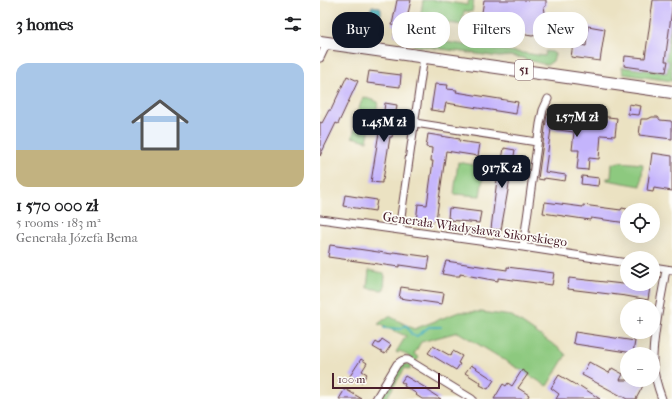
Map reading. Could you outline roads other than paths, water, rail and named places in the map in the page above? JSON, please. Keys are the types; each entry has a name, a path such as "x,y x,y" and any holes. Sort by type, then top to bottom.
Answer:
{"main road":[{"name":"51","path":"323,42 672,92"}],"street":[{"path":"320,58 323,42"},
{"path":"399,230 424,56"},
{"path":"523,247 537,142 543,110 548,98"},
{"path":"415,122 537,142"},
{"name":"Generała Władysława Sikorskiego","path":"320,219 620,262"},
{"path":"662,399 656,383 653,365 669,270"},
{"path":"376,399 397,364 405,359 472,399"}],"water":[{"path":"372,6 379,7 381,9 381,12 370,12"}],"waterway":[{"path":"384,328 401,329 406,325 412,335 417,336 429,327 441,327"}]}
